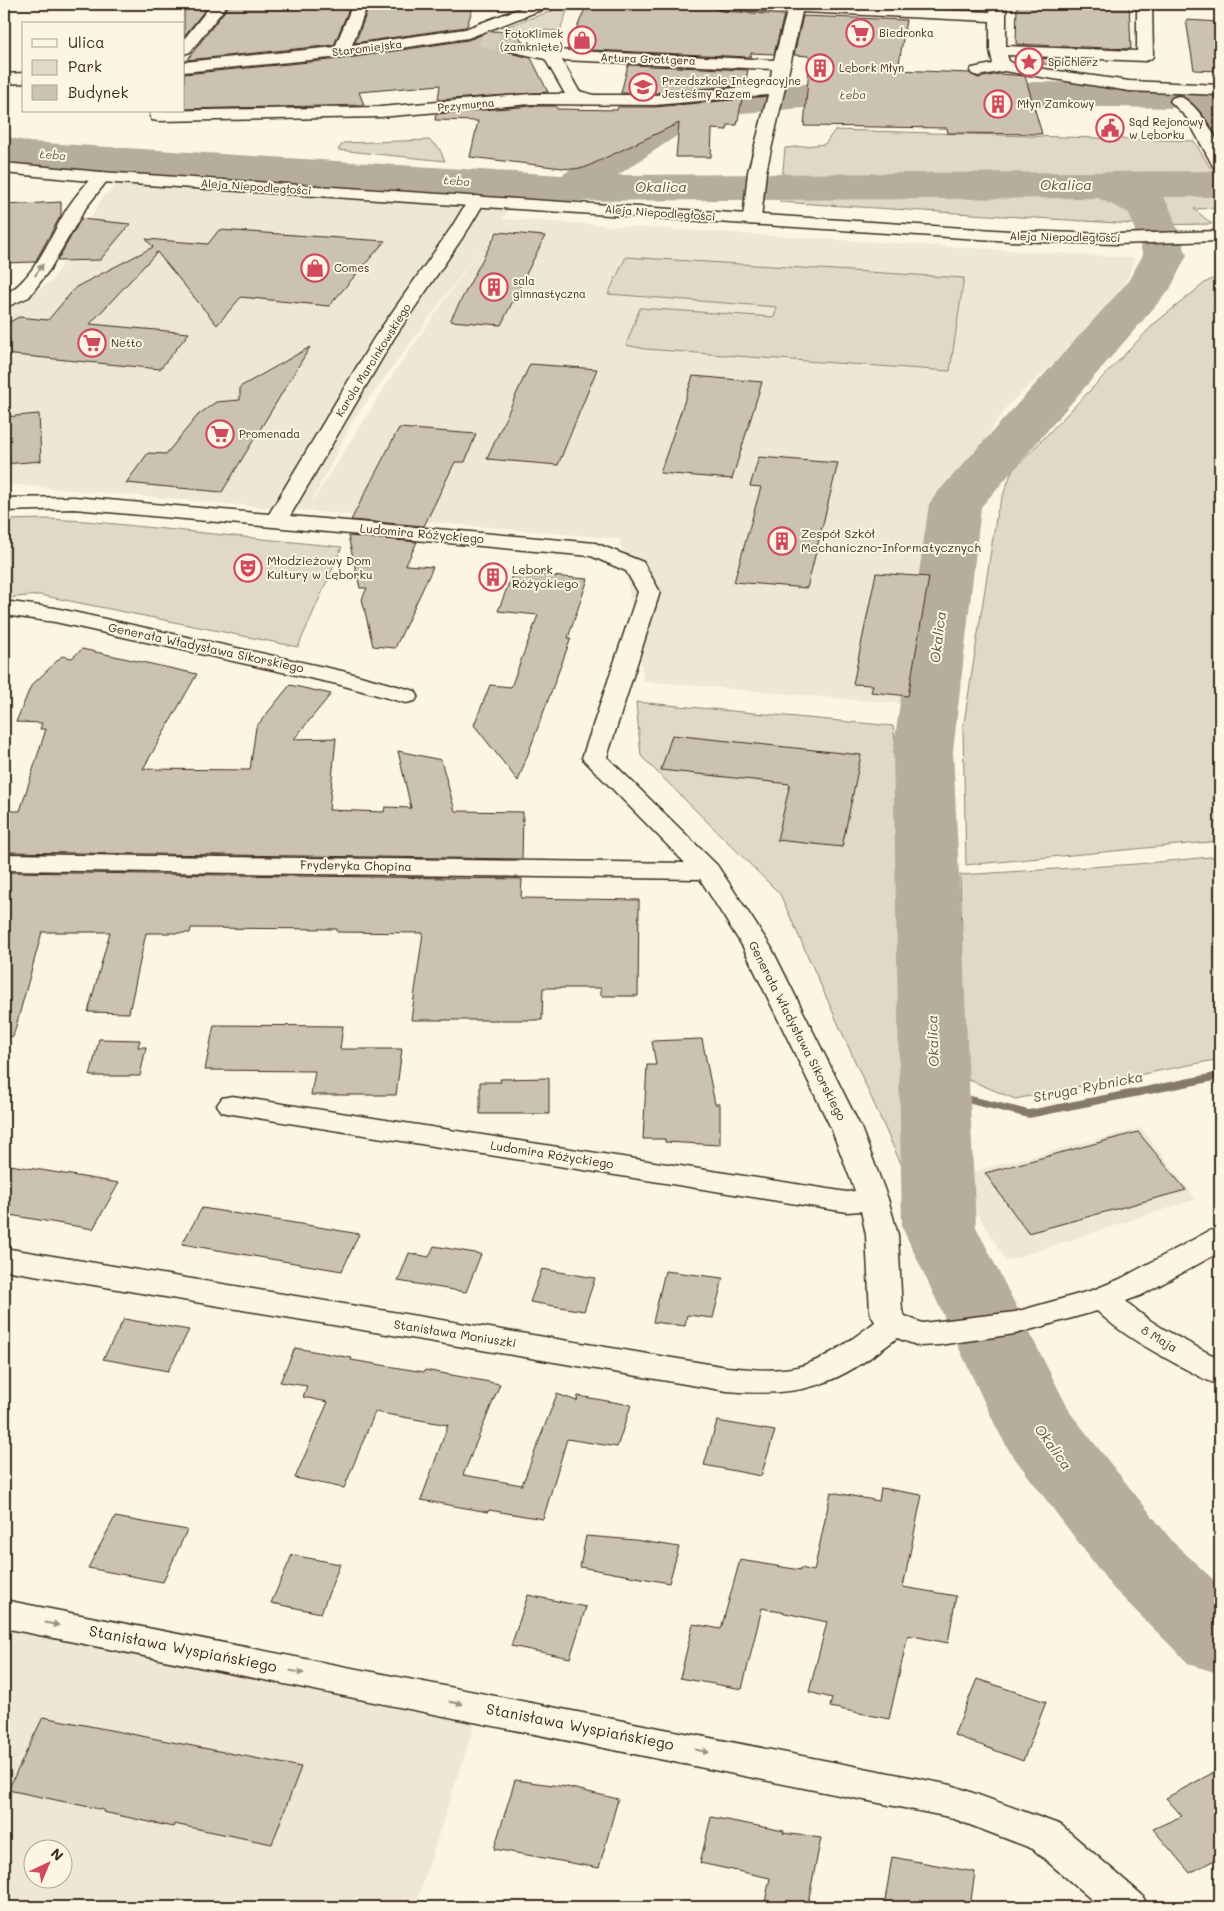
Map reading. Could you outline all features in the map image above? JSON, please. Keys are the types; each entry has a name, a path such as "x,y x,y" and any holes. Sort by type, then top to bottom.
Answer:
{"street":[{"path":"185,49 220,4"},
{"path":"341,52 360,4"},
{"name":"Staromiejska","path":"185,67 341,52 474,36 544,4"},
{"path":"721,4 998,10 1002,60 1012,69 1129,86 1220,90"},
{"path":"978,71 1002,60 1145,56 1145,4"},
{"path":"752,219 757,172 781,65 786,6"},
{"name":"Artura Grottgera","path":"515,48 550,55 781,65"},
{"path":"550,55 573,94 595,100"},
{"path":"4,79 22,78"},
{"name":"Przymurna","path":"159,112 158,116 371,112 531,99 655,100 776,94"},
{"path":"1178,101 1194,115 1220,163"},
{"name":"Aleja Niepodległości","path":"4,168 101,177 1010,236 1084,239 1220,236"},
{"path":"4,302 22,293 41,270 78,207 101,177"},
{"name":"Aleja Niepodległości","path":"4,178 101,177"},
{"name":"Karola Marcinkowskiego","path":"274,522 384,338 460,228 476,201"},
{"name":"Ludomira Różyckiego","path":"4,505 74,503 595,550 635,567 649,592 594,758"},
{"name":"Generała Władysława Sikorskiego","path":"4,610 11,609 56,615 332,676 406,696"},
{"name":"Generała Władysława Sikorskiego","path":"594,758 708,871 757,948 846,1128 873,1199 882,1235 886,1313 894,1324"},
{"name":"Fryderyka Chopina","path":"4,862 708,871"},
{"name":"Ludomira Różyckiego","path":"232,1105 846,1202 873,1199"},
{"path":"894,1324 920,1335 1016,1322 1103,1298 1132,1287 1220,1239"},
{"name":"Stanisława Moniuszki","path":"4,1259 727,1379 760,1382 796,1380 820,1371 845,1360 894,1324"},
{"name":"8 Maja","path":"1103,1298 1124,1318 1164,1343 1220,1373"},
{"name":"Stanisława Wyspiańskiego","path":"4,1614 951,1800 1047,1837 1128,1907"}],"shaded area":[{"path":"138,167 518,195 502,219 1135,258 1122,292 1054,363 1008,405 938,509 925,706 644,681 620,539 4,484 4,311 51,282 103,197","holes":["484,244 394,373 310,505 354,419"]},
{"path":"1141,1128 1196,1199 1006,1261 955,1176"},
{"path":"4,1614 480,1708 415,1907 4,1907"}],"green space":[{"path":"913,4 977,5 955,13 912,10"},
{"path":"569,5 560,31 502,28"},
{"path":"835,130 1194,141 1220,184 1220,208 1194,209 1212,224 1148,225 780,202 785,148 825,144"},
{"path":"429,140 439,148 445,161 338,150 343,143"},
{"path":"626,257 964,278 950,371 645,349 626,345 640,308 774,317 777,307 608,294"},
{"path":"1220,276 1220,841 966,865 963,729 997,512 1012,471 1155,323 1206,282"},
{"path":"8,520 86,521 342,547 298,647 40,595 4,598 4,560"},
{"path":"636,702 893,726 906,814 919,1190 910,1184 780,894 641,756"},
{"path":"1220,856 1220,1059 1015,1099 967,1079 960,875 1137,864"}],"building":[{"path":"184,4 210,4 185,35"},
{"path":"230,4 351,4 334,45 187,60"},
{"path":"370,4 474,4 465,27 355,43"},
{"path":"587,4 710,5 709,7 721,11 784,15 774,54 751,53 750,57 568,49"},
{"path":"1017,4 1129,4 1131,49 1016,44"},
{"path":"803,16 906,20 898,70 969,73 978,78 999,74 1025,76 1042,134 948,133 947,128 804,126 810,56 794,55"},
{"path":"1186,20 1220,22 1220,71 1194,70"},
{"path":"492,31 517,32 523,43 515,41 508,43 505,49 509,53 531,58 548,92 438,100 440,85 359,92 364,105 185,109 185,74 341,59 468,40"},
{"path":"1015,57 1072,60 1071,65 1016,63"},
{"name":"Przedszkole Integracyjne Jesteśmy Razem","path":"628,65 748,70 745,85 655,93 621,93"},
{"path":"742,99 737,125 728,125 727,130 712,129 711,157 676,157 679,123 584,168 571,169 470,157 478,121 435,120 436,114 531,106 556,106 557,109 617,110 618,107 655,107"},
{"path":"61,202 61,215 35,262 4,263 4,205"},
{"path":"81,219 130,224 100,260 57,261"},
{"path":"219,230 385,241 329,306 241,297 217,325 157,252 90,324 189,333 160,369 4,354 4,325 19,317 48,320 76,287 153,247 146,239 208,244"},
{"name":"sala gimnastyczna","path":"497,232 545,236 501,325 450,321"},
{"name":"Promenada","path":"310,347 222,492 126,483 148,453 166,454 198,415 216,402 240,400 240,387"},
{"path":"530,364 597,369 558,465 487,459"},
{"path":"693,376 762,382 732,479 660,473"},
{"path":"39,414 41,461 4,464 4,417"},
{"path":"399,428 476,434 465,462 455,462 424,526 351,520"},
{"path":"759,457 838,463 807,588 734,582 761,487 750,486"},
{"path":"348,536 417,542 406,565 433,567 395,648 373,646 362,599 367,588 360,588"},
{"path":"513,573 588,579 568,638 571,638 518,781 474,725 490,685 511,687 538,615 498,611"},
{"path":"876,573 929,577 908,696 871,692 873,685 853,684"},
{"path":"82,649 197,674 143,769 250,770 256,727 290,685 331,694 294,739 336,738 329,810 384,812 385,807 411,808 398,751 441,760 455,811 523,812 522,859 4,852 4,811 20,811 46,729 40,729 42,723 16,722 31,686 62,656 72,658"},
{"path":"672,735 861,755 842,847 777,840 790,784 661,770"},
{"path":"4,872 522,879 521,898 639,900 638,996 601,996 601,988 543,988 542,1020 411,1020 423,933 337,932 337,929 191,928 190,933 146,933 129,1013 88,1012 110,932 42,932 13,1037 4,1035"},
{"path":"214,1025 343,1026 340,1049 402,1049 396,1095 311,1095 315,1071 205,1070"},
{"path":"99,1039 140,1040 138,1047 146,1047 140,1076 90,1076"},
{"path":"702,1039 715,1104 720,1104 720,1145 665,1142 665,1139 643,1139 647,1065 656,1065 652,1041"},
{"path":"549,1078 549,1114 480,1114 480,1082 501,1082 500,1079"},
{"path":"1138,1132 1186,1190 1028,1233 985,1173"},
{"path":"4,1164 119,1183 93,1229 4,1214"},
{"path":"202,1208 359,1234 342,1271 182,1244"},
{"path":"434,1246 481,1254 466,1292 398,1281 409,1253 429,1257"},
{"path":"542,1269 595,1278 584,1311 530,1302"},
{"path":"665,1271 723,1278 713,1318 687,1315 685,1326 653,1322"},
{"path":"124,1319 189,1330 168,1371 103,1359"},
{"path":"295,1348 352,1358 351,1360 424,1372 425,1370 500,1384 463,1475 522,1485 557,1394 577,1401 578,1396 631,1405 617,1447 567,1439 543,1519 489,1510 488,1512 421,1500 448,1425 375,1412 344,1488 295,1478 328,1402 303,1397 307,1386 280,1382"},
{"path":"717,1421 775,1431 761,1476 704,1465"},
{"path":"881,1488 922,1495 903,1587 956,1596 948,1643 908,1635 889,1719 830,1707 832,1698 809,1692 827,1622 762,1608 742,1689 680,1678 693,1624 721,1629 740,1560 814,1571 831,1492 879,1501"},
{"path":"115,1517 187,1530 163,1582 88,1568"},
{"path":"586,1536 635,1540 679,1547 669,1583 580,1567"},
{"path":"292,1555 340,1564 321,1613 271,1603"},
{"path":"528,1595 586,1607 570,1658 511,1646"},
{"path":"977,1679 1046,1702 1023,1761 954,1735"},
{"path":"43,1717 301,1767 272,1844 174,1824 173,1827 8,1790"},
{"path":"1220,1769 1220,1857 1190,1873 1153,1829 1182,1816 1166,1798"},
{"path":"515,1780 567,1787 618,1799 599,1868 494,1849"},
{"path":"711,1817 784,1831 783,1833 821,1838 807,1907 764,1907 770,1878 700,1863"},
{"path":"892,1857 975,1872 970,1907 884,1907"}],"waterway":[{"name":"Łeba","path":"570,188 688,111 714,103 804,96 888,93"},
{"name":"Łeba","path":"1032,94 1179,96 1194,100 1204,106 1220,128"},
{"name":"Łeba","path":"4,148 29,154 570,188"},
{"name":"Łeba","path":"1106,185 1220,184"},
{"name":"Okalica","path":"570,188 1106,185"},
{"name":"Okalica","path":"1106,185 1148,206 1165,255 1147,289 955,504 923,751 939,1227 1039,1431 1143,1565 1220,1639"},
{"name":"Struga Rybnicka","path":"933,1091 1029,1114 1220,1076"}],"tunnel":[{"path":"481,37 515,48"}],"place":[{"name":"Biedronka","path":"860,33"},
{"name":"FotoKlimek (zamknięte)","path":"582,40"},
{"name":"Spichlerz","path":"1029,62"},
{"name":"Lębork Młyn","path":"820,68"},
{"name":"Przedszkole Integracyjne Jesteśmy Razem","path":"643,87"},
{"name":"Młyn Zamkowy","path":"998,104"},
{"name":"Sąd Rejonowy w Lęborku","path":"1110,128"},
{"name":"Comes","path":"315,268"},
{"name":"sala gimnastyczna","path":"494,287"},
{"name":"Netto","path":"92,343"},
{"name":"Promenada","path":"220,434"},
{"name":"Zespół Szkół Mechaniczno-Informatycznych","path":"782,541"},
{"name":"Młodzieżowy Dom Kultury w Lęborku","path":"248,568"},
{"name":"Lębork Różyckiego","path":"493,577"}]}
